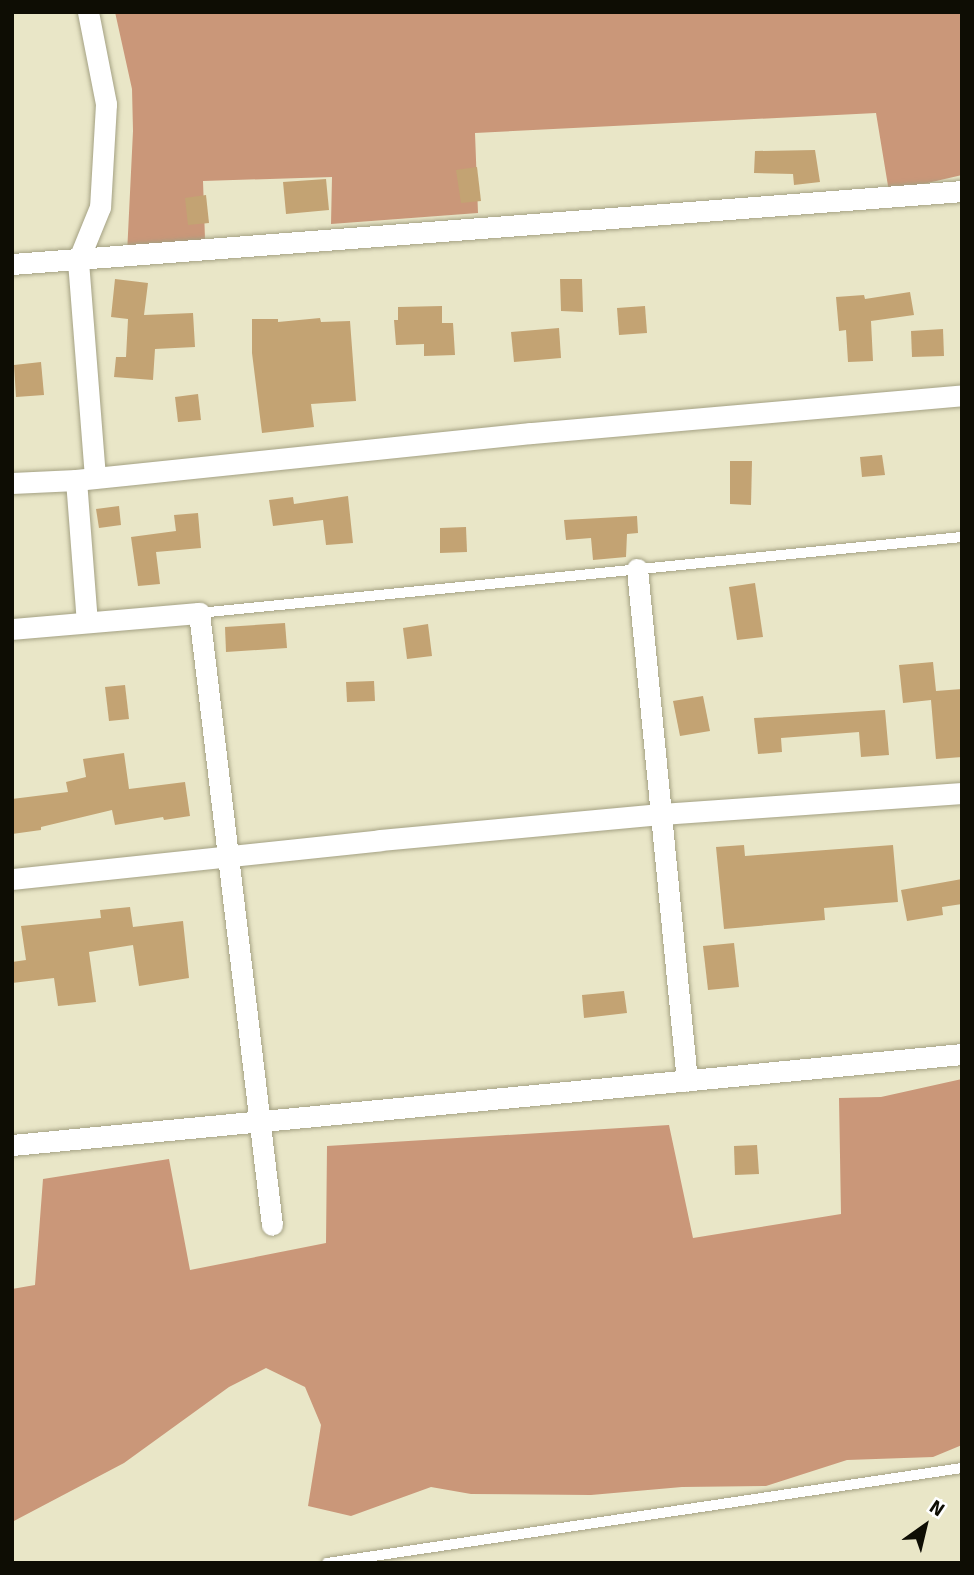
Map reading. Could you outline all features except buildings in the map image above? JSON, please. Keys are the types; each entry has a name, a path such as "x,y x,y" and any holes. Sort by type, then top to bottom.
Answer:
{"street":[{"path":"87,622 86,478 78,261 100,207 106,104 88,12"},
{"path":"12,264 962,191"},
{"path":"12,483 962,395"},
{"path":"637,569 687,1081"},
{"path":"12,629 199,613 272,1225"},
{"path":"12,879 380,840 661,814 962,793"},
{"path":"12,1145 962,1054"}],"lane":[{"path":"199,613 962,537"},
{"path":"327,1563 962,1468"}],"shaded area":[{"path":"115,12 962,12 962,175 889,192 876,113 475,133 478,213 331,224 332,177 203,181 205,239 127,254 133,131 132,89"},
{"path":"962,1079 962,1445 933,1457 847,1460 766,1486 682,1487 591,1495 471,1494 431,1487 351,1516 308,1506 321,1425 305,1387 266,1368 229,1387 124,1463 12,1522 12,1289 35,1285 43,1179 169,1159 190,1270 326,1243 327,1146 669,1125 693,1238 841,1214 839,1098 881,1097"}]}
